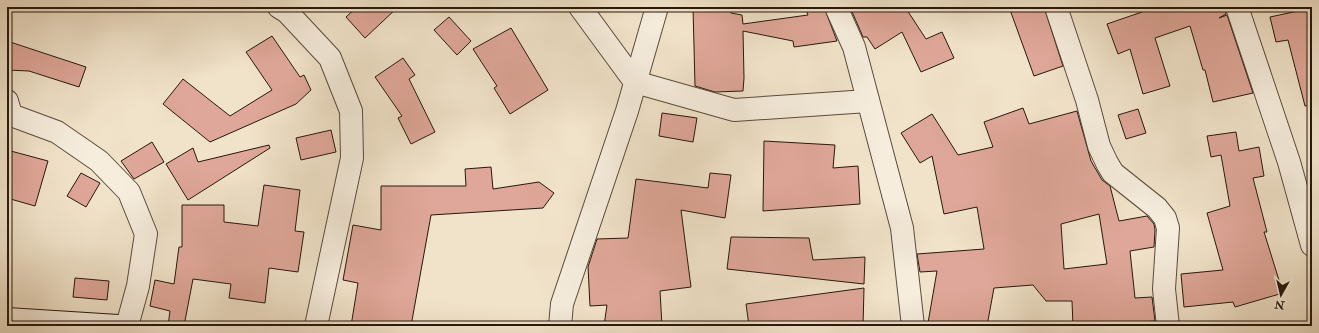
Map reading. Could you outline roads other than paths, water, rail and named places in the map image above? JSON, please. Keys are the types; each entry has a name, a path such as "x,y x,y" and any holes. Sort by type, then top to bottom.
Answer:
{"street":[{"path":"279,7 287,12 330,58 351,111 352,158 316,326"},
{"path":"580,7 635,82 734,110 868,101"},
{"path":"560,326 562,304 635,82 657,7"},
{"path":"836,7 854,47 902,228 913,326"},
{"path":"1056,7 1087,100 1099,146 1107,163 1113,173 1157,208 1165,218 1168,228 1164,288 1168,326"},
{"path":"1237,7 1289,162 1312,245"},
{"path":"7,101 11,115 57,132 99,161 129,192 146,234 138,286 127,326"},
{"path":"7,319 118,326"}]}
